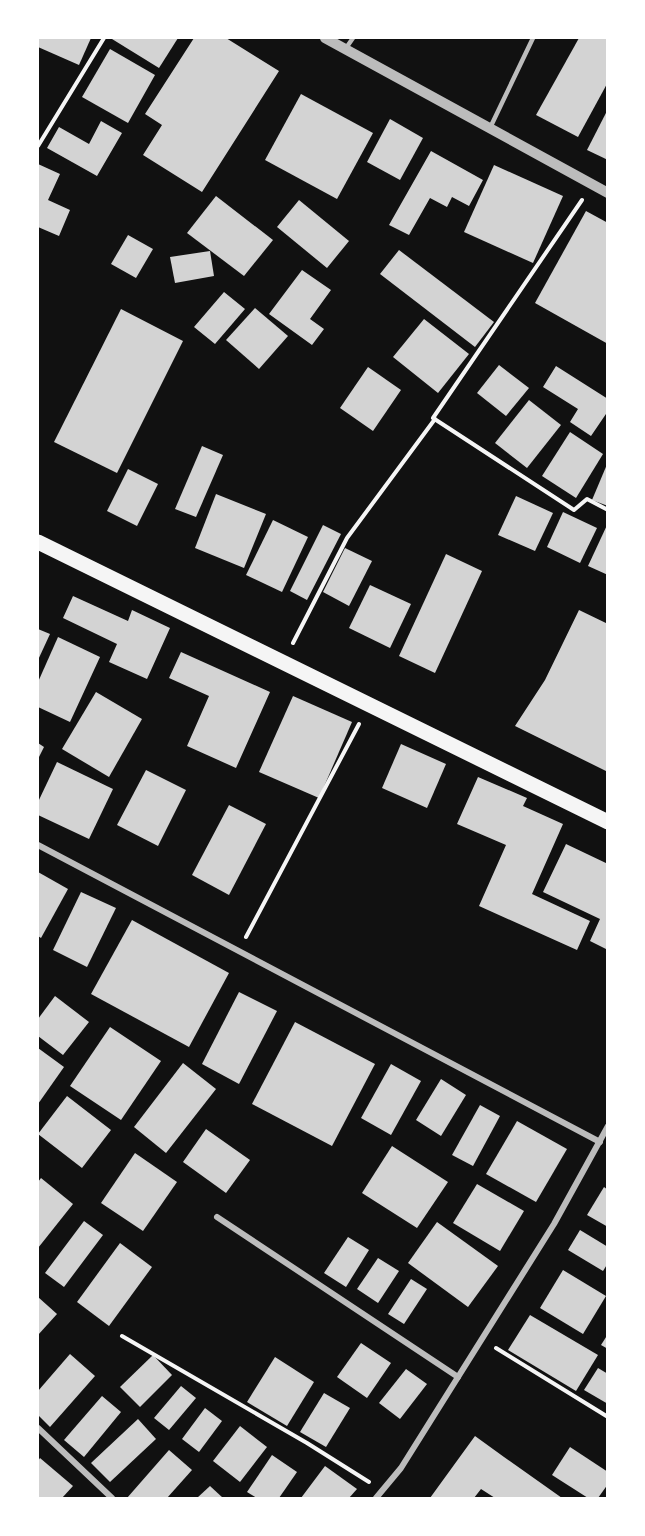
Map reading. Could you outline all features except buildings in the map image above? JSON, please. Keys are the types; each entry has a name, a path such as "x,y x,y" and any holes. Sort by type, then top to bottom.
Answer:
{"main road":[{"path":"38,542 608,822"}],"street":[{"path":"325,38 608,193"},
{"path":"38,845 600,1142"},
{"path":"376,1498 401,1468 554,1224 608,1126"},
{"path":"217,1217 458,1377"},
{"path":"38,1428 112,1498"}],"lane":[{"path":"345,49 352,38"},
{"path":"490,128 533,38"}],"path":[{"path":"38,147 104,38"},
{"path":"283,663 347,538 435,419 433,418 593,184"},
{"path":"435,419 574,510 587,499 608,510"},
{"path":"239,951 370,705"},
{"path":"122,1336 308,1443 382,1491"},
{"path":"482,1339 608,1417"}]}
